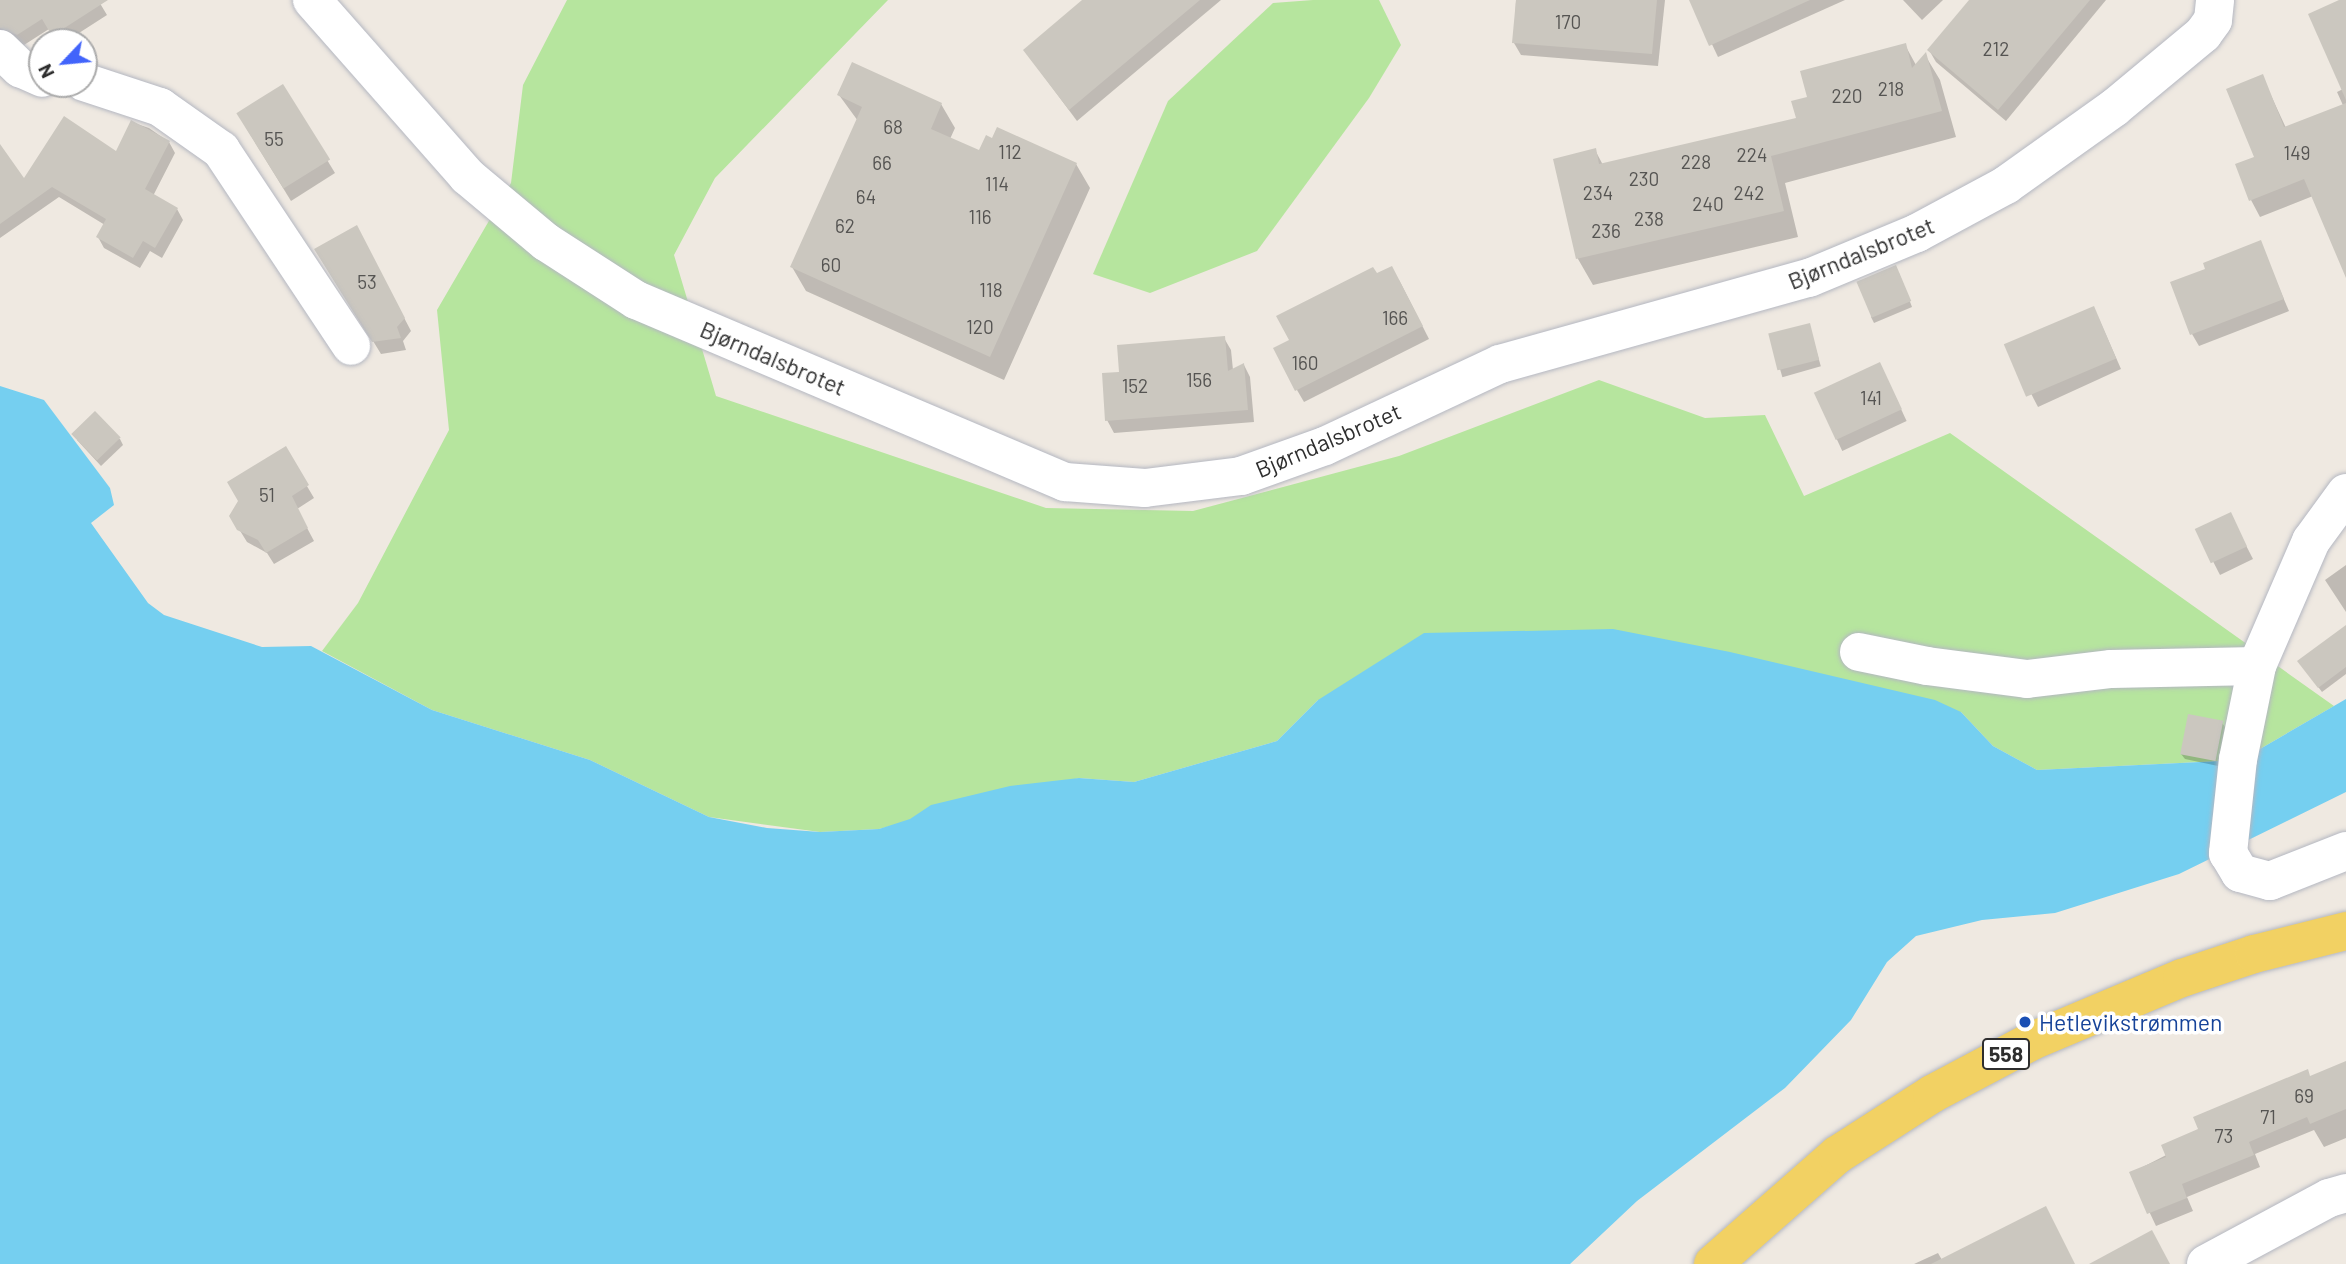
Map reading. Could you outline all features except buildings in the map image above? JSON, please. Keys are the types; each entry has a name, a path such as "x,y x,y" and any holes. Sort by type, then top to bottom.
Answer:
{"main road":[{"name":"558","path":"1713,1264 1837,1155 1932,1094 2032,1041 2182,978 2254,954 2346,931"}],"street":[{"name":"Bjørndalsbrotet","path":"312,0 467,176 546,242 636,300 1065,482 1145,488 1241,476 1325,446 1500,364 1809,278 1917,233 2006,185 2114,108 2203,34 2213,20 2215,0"},
{"path":"0,49 20,68 28,72"},
{"path":"98,87 160,107 221,150 351,346"},
{"path":"2346,493 2311,541 2257,666 2238,759 2228,853 2240,873 2270,881 2346,850"},
{"path":"1859,652 1927,666 2027,678 2111,668 2257,666"},
{"path":"2206,1264 2329,1198 2346,1193"}],"green space":[{"path":"567,0 888,0 715,178 674,255 716,396 1046,508 1193,511 1399,456 1599,380 1705,418 1765,415 1804,496 1950,433 2334,706 2241,760 2037,770 1993,746 1961,712 1318,700 1277,741 1134,782 1079,778 879,829 820,832 709,817 590,760 432,710 322,651 358,603 449,430 437,310 511,183 523,85"},
{"path":"1379,0 1401,45 1369,98 1257,251 1150,293 1093,274 1168,101 1273,3"}],"water":[{"path":"0,386 44,400 110,488 114,505 91,523 148,603 164,615 262,647 311,646 432,710 590,760 709,817 767,828 820,832 879,829 910,819 931,805 1010,786 1079,778 1134,782 1277,741 1318,700 1424,633 1613,629 1730,652 1935,700 1961,712 1993,746 2037,770 2241,760 2346,699 2346,792 2179,874 2055,913 1982,920 1916,936 1887,962 1851,1020 1785,1088 1637,1201 1570,1264 0,1264"}],"place":[{"name":"Hetlevikstrømmen","path":"2025,1022"}]}
